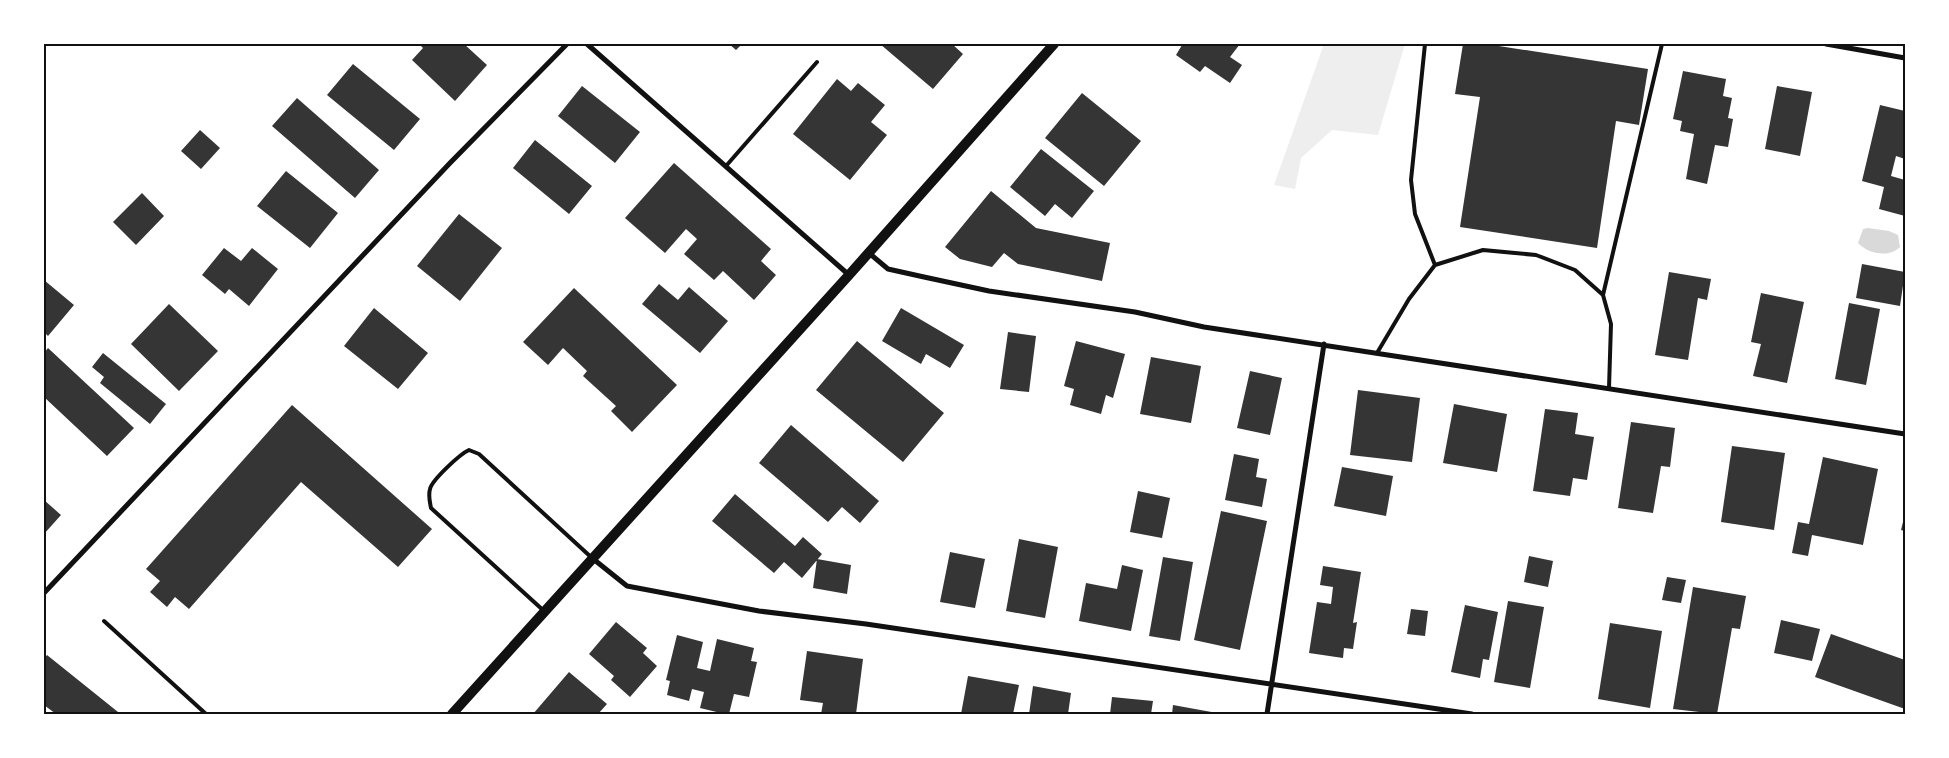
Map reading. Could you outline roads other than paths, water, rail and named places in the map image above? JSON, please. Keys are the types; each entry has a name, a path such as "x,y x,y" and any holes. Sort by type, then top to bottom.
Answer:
{"main road":[{"path":"452,714 849,275 1054,44"}],"street":[{"path":"44,593 450,163 566,44"},
{"path":"587,44 849,275"},
{"path":"1826,44 1905,58"},
{"path":"868,253 888,269 989,291 1905,434"},
{"path":"1267,714 1324,344"},
{"path":"592,558 627,586 759,612 876,626 1472,714"}],"lane":[{"path":"1425,44 1412,180 1415,214 1435,265"},
{"path":"1610,388 1610,324 1604,295 1662,44"},
{"path":"726,166 817,62"},
{"path":"1377,352 1409,299 1435,265 1483,250 1536,255 1575,270 1604,295"},
{"path":"544,611 431,508 429,499 430,487 461,453 469,450 479,454 592,558"},
{"path":"104,622 206,714"}]}
